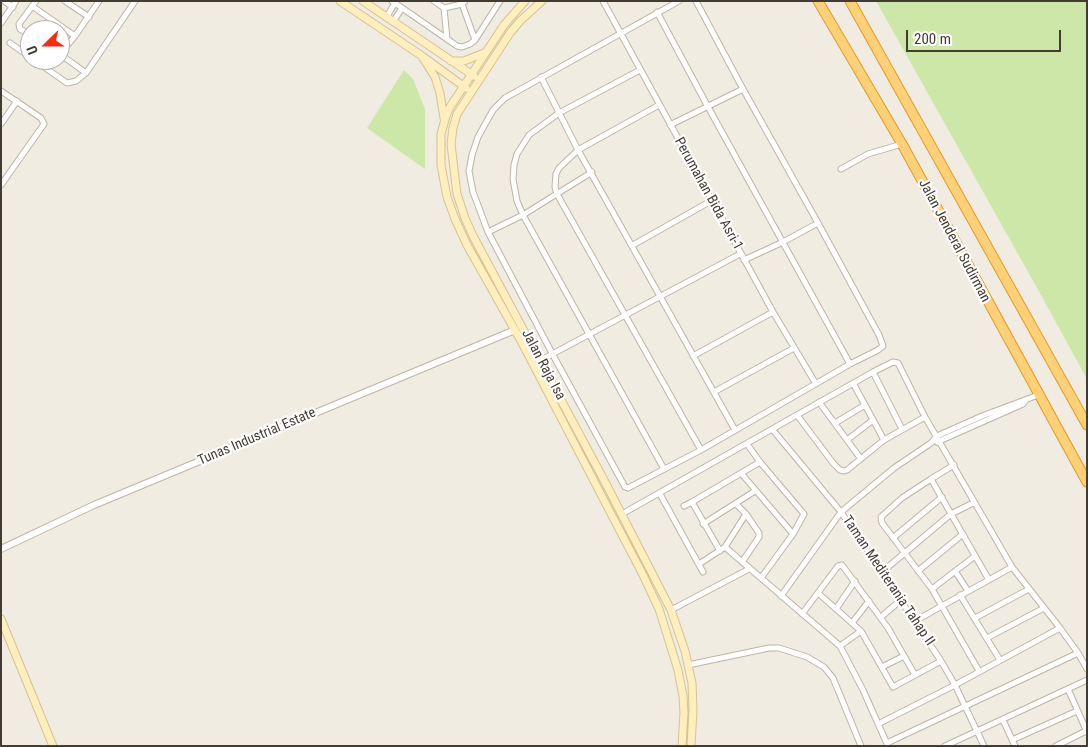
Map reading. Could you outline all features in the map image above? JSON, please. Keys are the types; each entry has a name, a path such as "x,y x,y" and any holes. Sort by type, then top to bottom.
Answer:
{"highway":[{"name":"Jalan Jenderal Sudirman","path":"818,1 902,144 1087,482"},
{"name":"Jalan Jenderal Sudirman","path":"850,1 1087,425"}],"main road":[{"path":"340,1 471,91"},
{"path":"362,1 479,79"},
{"name":"Jalan Raja Isa","path":"525,1 504,25 450,107 441,134 441,165 455,219 493,294 515,330 659,609 678,670 683,696 682,746"},
{"name":"Jalan Raja Isa","path":"542,1 510,33 457,114 451,144 457,194 473,236 523,327 671,610 685,650 693,696 691,746"},
{"path":"451,61 464,61 486,52"},
{"path":"422,56 435,77 444,110 444,123"},
{"path":"515,330 523,327"},
{"path":"1,619 52,746"},
{"path":"1,631 48,746"},
{"path":"683,728 692,729"}],"street":[{"path":"4,1 12,7"},
{"path":"1,23 16,1"},
{"path":"65,1 88,17"},
{"path":"86,73 60,54 99,1"},
{"path":"48,70 67,83 76,81 86,73 135,1"},
{"path":"434,1 444,8 464,3 475,40"},
{"path":"386,18 394,2 457,46 462,47 475,40 500,1"},
{"name":"Perumahan Bida Asri-1","path":"603,1 740,254 816,384"},
{"path":"679,1 504,98 493,110 478,137 470,171 470,182 481,217 488,232 625,487 630,487 701,450 850,364 882,348 882,342 696,1"},
{"path":"21,20 34,4 75,36"},
{"path":"393,22 402,8"},
{"path":"444,8 447,39"},
{"path":"657,12 850,364"},
{"path":"10,43 20,50"},
{"path":"640,70 559,113 528,136 517,154 512,179 517,202 523,215 664,469"},
{"path":"541,77 578,150 735,430"},
{"path":"670,124 743,88"},
{"path":"1,91 41,118 44,124 1,185"},
{"path":"1,124 16,101"},
{"path":"659,104 578,150 559,168 555,181 557,194 701,450"},
{"path":"841,169 868,154 902,144"},
{"path":"488,232 523,215 592,172"},
{"path":"633,246 711,201"},
{"path":"744,260 818,223"},
{"path":"540,360 553,355 740,254"},
{"path":"693,356 773,312"},
{"name":"Tunas Industrial Estate","path":"1,549 94,505 515,330"},
{"path":"714,392 794,348"},
{"path":"622,514 873,372 893,362 898,363 925,417 1012,568 1060,628 1087,669"},
{"path":"873,372 902,429"},
{"path":"853,383 884,440"},
{"path":"781,596 841,512 894,468 938,439 1038,395"},
{"path":"819,402 861,459"},
{"path":"835,423 865,405"},
{"path":"797,415 840,470 847,470 884,440 925,417"},
{"path":"847,440 873,420"},
{"name":"Taman Mediterania Tahap II","path":"772,430 841,512 901,600 955,685 984,746"},
{"path":"747,444 804,513 793,534 761,578"},
{"path":"684,506 760,462"},
{"path":"954,465 902,498 881,517 882,523 932,590 979,671"},
{"path":"741,474 793,534"},
{"path":"931,479 989,580"},
{"path":"703,524 755,491"},
{"path":"660,494 703,572"},
{"path":"893,538 942,497"},
{"path":"692,502 720,552"},
{"path":"882,572 951,514 973,503"},
{"path":"736,504 758,530 759,535 742,562"},
{"path":"699,564 725,547 746,514"},
{"path":"918,571 963,534"},
{"path":"725,547 840,646 888,744 1078,653"},
{"path":"932,590 975,556"},
{"path":"802,614 838,566 842,565 881,617 915,675"},
{"path":"915,621 1012,568"},
{"path":"671,610 749,569"},
{"path":"955,571 968,591"},
{"path":"836,609 855,581"},
{"path":"975,618 1029,589"},
{"path":"818,593 861,631 893,687 941,661"},
{"path":"960,595 1000,660"},
{"path":"881,617 901,600"},
{"path":"852,623 870,601"},
{"path":"987,638 1044,608"},
{"path":"878,724 1060,628"},
{"path":"840,646 861,631"},
{"path":"688,665 769,648 779,648 808,657 824,667 833,678 861,746"},
{"path":"882,668 904,656"},
{"path":"945,746 954,744 1087,680"},
{"path":"1056,746 1064,744 1086,732 1068,689"},
{"path":"1012,740 1077,711"},
{"path":"1003,720 1015,746"}],"green space":[{"path":"876,1 1087,1 1087,379 1041,295"},
{"path":"404,70 413,79 425,109 425,169 367,128"}]}
